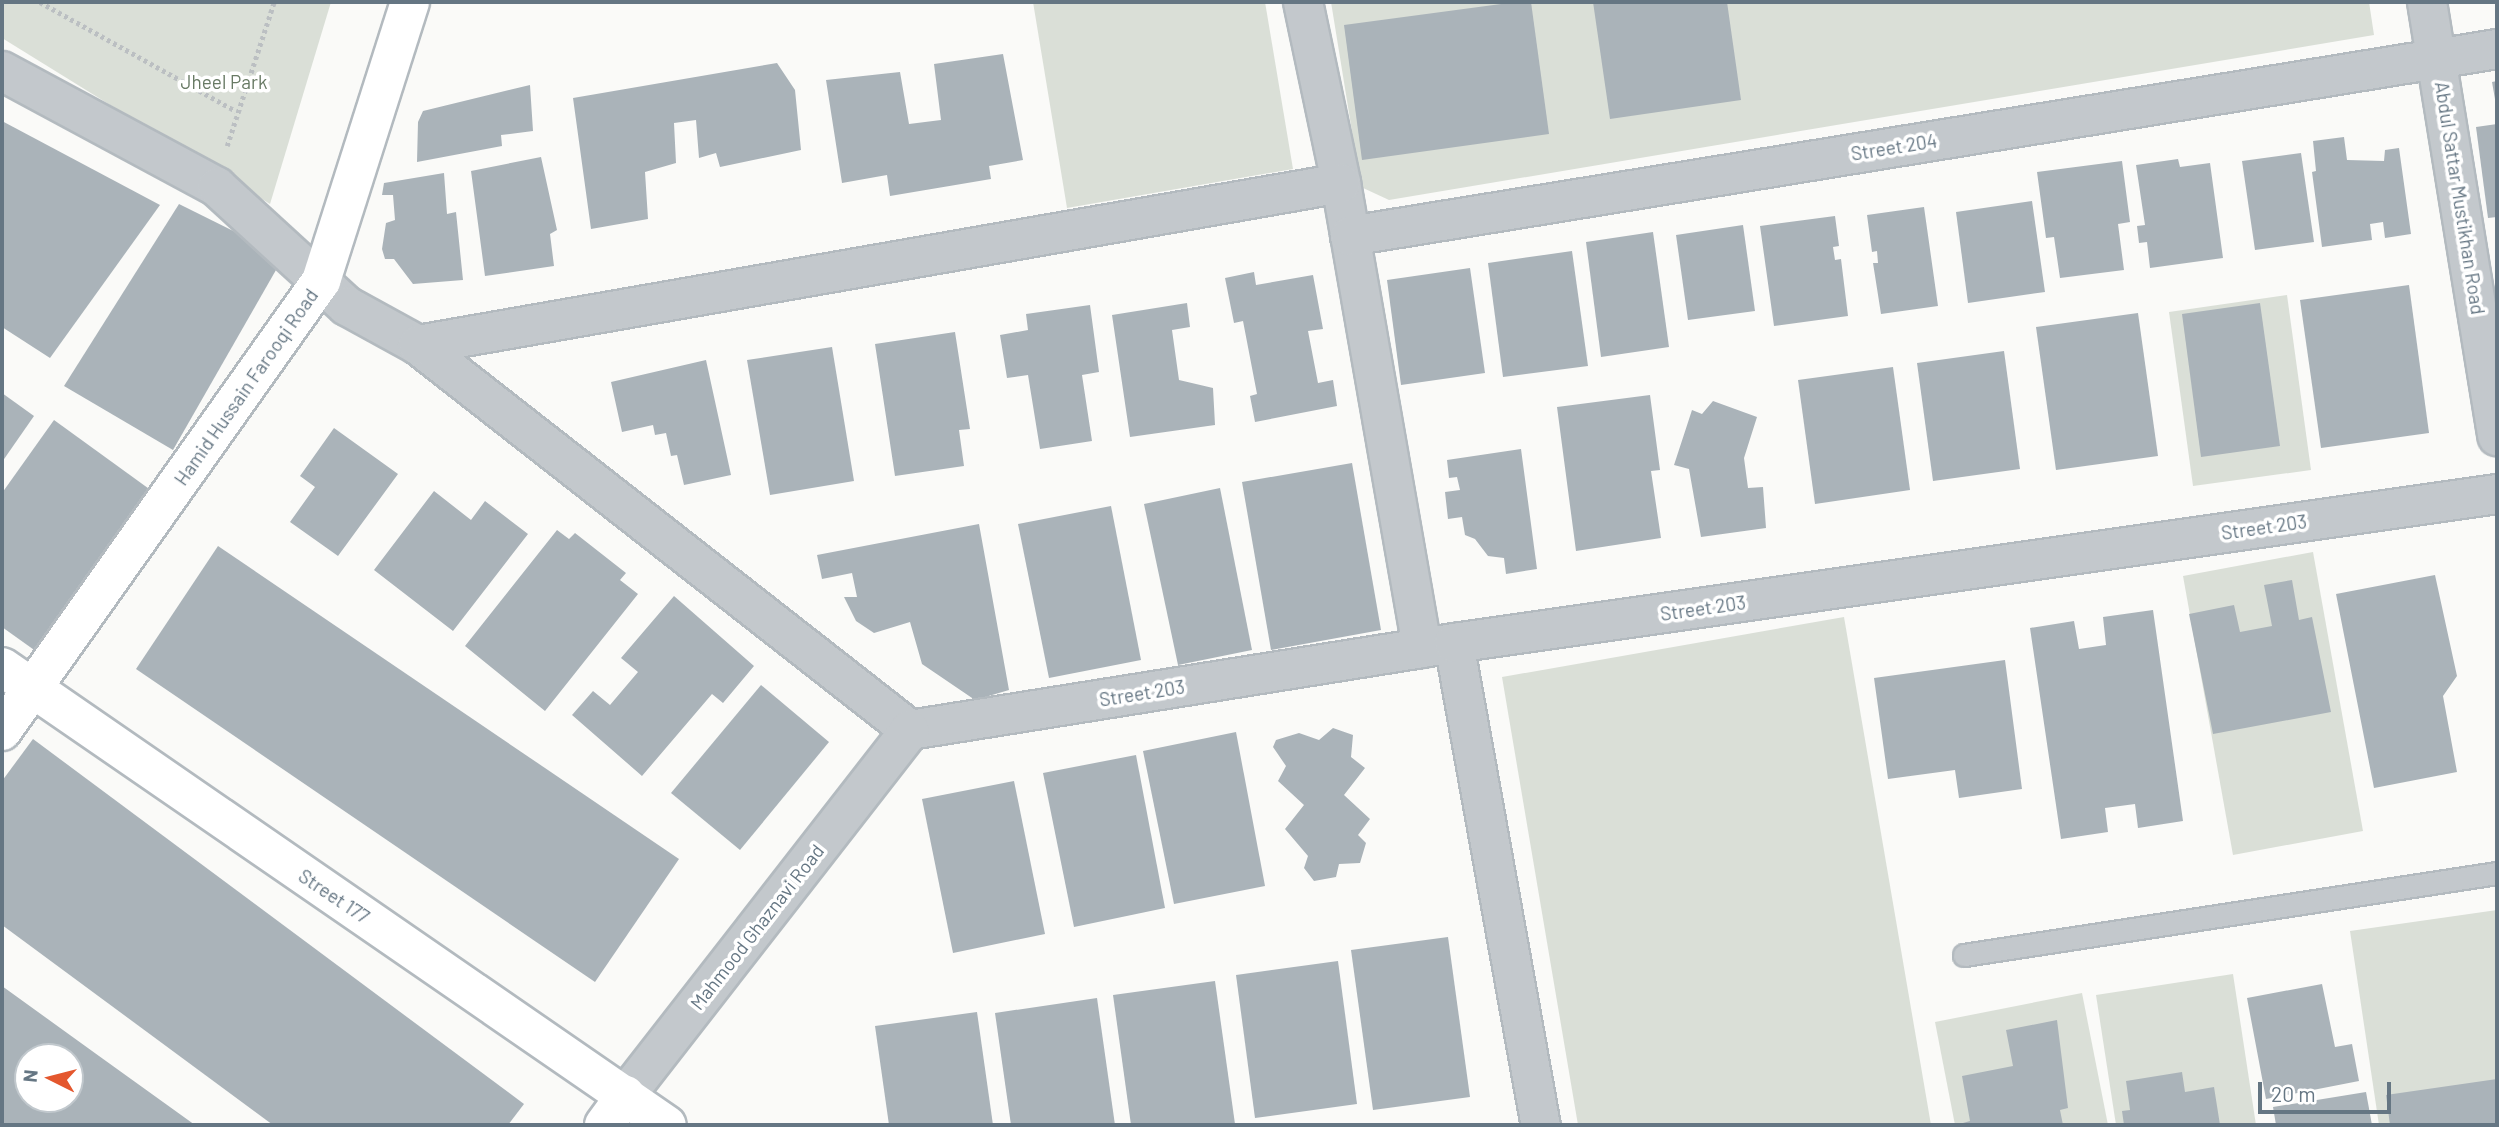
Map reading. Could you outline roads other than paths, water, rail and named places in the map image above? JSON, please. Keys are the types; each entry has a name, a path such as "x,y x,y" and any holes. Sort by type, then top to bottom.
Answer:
{"street":[{"name":"Hamid Hussain Farooqi Road","path":"2,731 16,678 321,281 410,2"},
{"path":"1303,2 1350,236 1541,1125"},
{"name":"Abdul Sattar Mustikhan Road","path":"2427,2 2497,436"},
{"name":"Street 204","path":"1350,236 2497,49"},
{"path":"2,71 217,187 347,306 418,345 910,730"},
{"path":"418,345 1341,183"},
{"name":"Street 203","path":"910,730 1438,646 2497,494"},
{"name":"Street 177","path":"16,678 615,1110 667,1125"},
{"name":"Mahmood Ghaznavi Road","path":"615,1110 910,730"}],"lane":[{"path":"1964,955 2497,873"}],"park label":[{"name":"Jheel Park","path":"224,82"}]}
